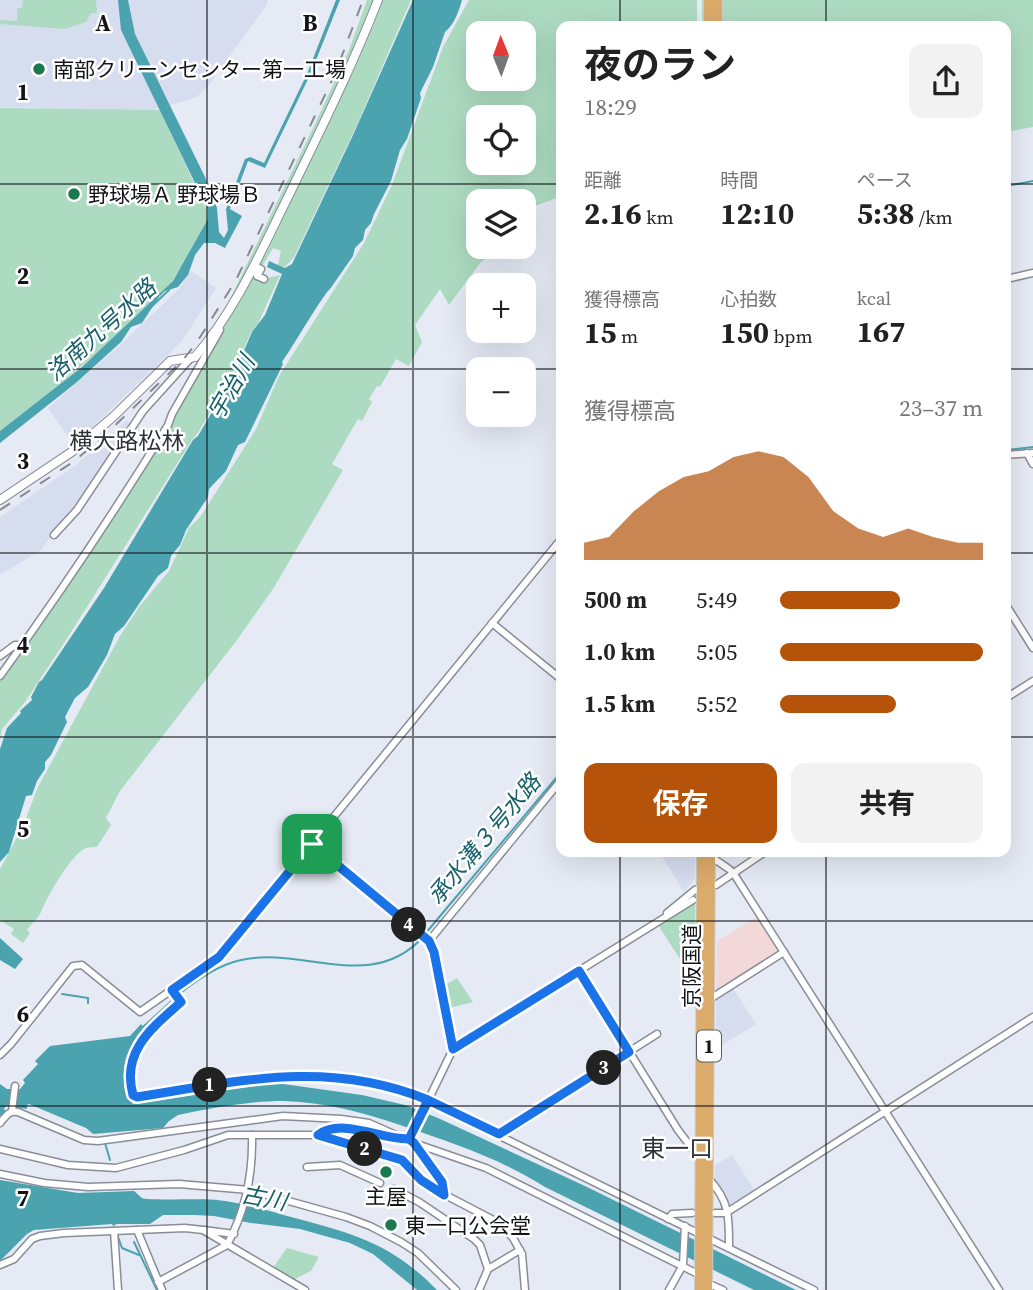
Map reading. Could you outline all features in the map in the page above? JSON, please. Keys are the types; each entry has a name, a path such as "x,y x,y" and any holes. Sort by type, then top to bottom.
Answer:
{"highway":[{"path":"709,0 709,21"},
{"path":"717,0 717,21"},
{"name":"京阪国道","path":"704,1281 700,1151 702,889 707,857"},
{"name":"京阪国道","path":"704,1237 708,1178 707,857"}],"main road":[{"path":"0,500 73,451 114,416 170,361 190,359 204,347 226,316 256,263 344,82 378,0"}],"street":[{"path":"0,676 104,528 168,425 257,267 261,268 257,276 264,279"},
{"path":"1011,278 1033,273"},
{"path":"190,359 197,370"},
{"path":"54,535 77,510 143,411 190,359"},
{"path":"11,658 150,451 193,372 190,359"},
{"path":"1011,455 1030,453 1033,464"},
{"path":"0,1055 73,966 82,965 140,1012 174,991 219,957 556,545"},
{"path":"1011,613 1033,648"},
{"path":"492,623 556,675"},
{"path":"0,656 15,645 21,645"},
{"path":"1011,695 1033,681"},
{"path":"428,940 556,786"},
{"path":"312,844 428,940 434,952 453,1049"},
{"path":"711,857 734,874 999,1290"},
{"path":"716,885 757,857"},
{"path":"664,916 695,890 702,889"},
{"path":"411,1139 453,1049 693,900"},
{"path":"709,999 784,952"},
{"path":"579,971 694,1151 700,1151"},
{"path":"174,991 181,1002 146,1034 139,1044 132,1074 133,1095 137,1097 270,1076 330,1076 382,1084 428,1101 499,1134 814,1290"},
{"path":"715,1213 725,1213 1033,1017"},
{"path":"499,1134 657,1034"},
{"path":"0,1123 12,1111 15,1086"},
{"path":"12,1111 84,1140 98,1141 283,1116 369,1123 486,1168 683,1264 704,1281 723,1290"},
{"path":"318,1135 341,1128 396,1140 411,1139"},
{"path":"158,1282 227,1245 248,1193 252,1135"},
{"path":"0,1149 68,1165 116,1168 184,1150 217,1138 318,1135 402,1160 421,1180 444,1195 499,1223 510,1233 520,1251 525,1290"},
{"path":"411,1139 442,1182 444,1195"},
{"path":"307,1167 340,1165 380,1183"},
{"path":"0,1174 44,1183 88,1187 178,1184 248,1193 346,1217 370,1226 418,1253 456,1290"},
{"path":"708,1178 717,1187 729,1210 729,1247"},
{"path":"394,1189 419,1202 474,1239 480,1245 488,1269"},
{"path":"668,1219 672,1214 692,1213"},
{"path":"669,1290 683,1264 684,1227"},
{"path":"0,1265 13,1259 32,1239 40,1236 137,1230 234,1232"},
{"path":"137,1230 162,1290"},
{"path":"203,1230 305,1290"},
{"path":"114,1231 118,1290"},
{"path":"479,1290 488,1269 520,1251"}],"shaded area":[{"path":"0,0 268,0 208,86 197,97 150,111 0,107"},
{"path":"191,271 216,288 182,341 74,445 48,408 180,288"},
{"path":"127,420 131,424 75,508 41,550 0,575 0,517 76,465"},
{"path":"663,857 695,857 695,878 684,892"},
{"path":"758,916 780,951 716,993 717,941"},
{"path":"732,987 756,1024 716,1049 716,997"},
{"path":"732,1155 754,1190 729,1205 715,1180 715,1165"}],"green space":[{"path":"23,0 96,0 97,13 91,13 86,22 64,29 0,24 0,20 17,21 17,8 22,8"},
{"path":"367,0 374,0 326,113 223,319 194,354 228,303 349,50"},
{"path":"382,0 411,0 357,125 294,257 285,267 278,265 281,251 273,248 263,265 259,262 361,51"},
{"path":"469,0 697,0 697,21 556,21 556,198 536,206 536,189 466,189 466,259 485,259 473,273 466,273 466,282 449,305 440,289 415,325 422,342 409,366 396,359 380,387 377,386 369,399 372,402 362,421 358,419 332,464 343,470 273,589 120,791 106,818 111,825 97,847 86,848 73,858 40,915 27,930 30,933 23,943 11,934 14,929 0,920 0,869 23,826 38,787 120,636 139,607 169,571 189,528 201,516 256,429 279,376 364,243 392,185 443,47"},
{"path":"702,0 1033,0 1033,127 1011,131 1011,21 702,21"},
{"path":"0,108 160,110 208,213 208,224 171,283 115,338 0,431"},
{"path":"257,267 257,276 264,279 280,275 229,382 68,637 25,702 2,729 0,741 0,676 72,575 172,414"},
{"path":"695,903 695,956 682,962 658,925"},
{"path":"457,978 473,1002 446,1009 442,987"},
{"path":"287,1248 319,1257 311,1271 291,1281 273,1268"}],"water":[{"path":"118,0 128,0 135,34 205,177 217,208 219,232 224,238 228,230 226,209 245,159 250,157 264,163 307,74 336,0 340,0 310,75 265,168 248,161 230,209 242,216 225,248 215,243 204,243 195,255 188,275 178,287 165,291 159,297 142,323 131,327 121,342 77,382 0,443 0,431 82,367 173,281 208,219 208,210 121,30"},
{"name":"宇治川","path":"413,0 462,0 454,22 445,32 433,67 420,93 421,98 391,181 365,230 363,240 355,248 353,256 321,300 282,362 245,442 238,445 226,471 209,489 208,497 171,556 168,568 158,576 124,626 115,634 107,655 88,687 75,698 65,717 67,722 45,762 45,769 32,795 26,796 9,852 0,862 0,749 7,728 32,700 39,682 104,588 193,440 219,400 224,397 252,332 265,315 282,274 267,267 269,261 285,268 292,264"},
{"path":"0,938 23,959 15,969 0,960"},
{"path":"141,1024 145,1029 130,1052 127,1067 126,1095 133,1104 276,1083 362,1095 405,1105 585,1186 796,1290 754,1290 494,1160 422,1132 345,1109 300,1102 257,1102 178,1115 163,1128 93,1134 86,1128 29,1104 27,1109 6,1106 6,1112 0,1116 0,1084 7,1089 20,1089 25,1083 23,1080 38,1064 35,1061 50,1046 130,1036"},
{"path":"0,1180 78,1193 134,1191 147,1199 210,1199 254,1207 370,1242 403,1261 437,1290 417,1290 373,1254 350,1243 300,1229 214,1216 163,1215 150,1224 34,1230 0,1261"}],"waterway":[{"path":"1011,185 1033,181"},
{"name":"洛南九号水路","path":"150,308 169,290"},
{"name":"承水溝３号水路","path":"1011,449 1033,447"},
{"name":"承水溝３号水路","path":"425,934 556,778"},
{"name":"承水溝３号水路","path":"179,994 200,978 232,962 264,957 335,964 381,963 402,954 422,938"},
{"path":"62,994 88,998 88,1003"},
{"name":"承水溝３号水路","path":"143,1027 175,998"},
{"path":"105,1143 110,1160"},
{"path":"117,1234 122,1248 139,1255"},
{"path":"134,1242 157,1290"}],"railway":[{"path":"0,510 73,462 102,438 183,360 197,342 236,280 335,74 363,0"}],"place":[{"name":"南部クリーンセンター第一工場","path":"39,69"},
{"name":"野球場Ａ 野球場Ｂ","path":"74,194"},
{"name":"主屋","path":"386,1172"},
{"name":"東一口公会堂","path":"391,1225"}],"district":[{"name":"横大路松林","path":"127,441"},
{"name":"東一口","path":"677,1148"}],"route":[{"path":"312,844 219,957 172,990 181,1002 146,1034 135,1053 133,1095 137,1097 270,1076 330,1076 362,1080 410,1092 428,1100 427,1103 409,1139 396,1140 341,1128 320,1132 318,1135 402,1160 409,1170 444,1195 442,1182 409,1139 428,1100 499,1134 629,1052 579,971 453,1049 434,952 429,941 312,844"}],"water label":[{"name":"古川","path":"264,1198"}]}
